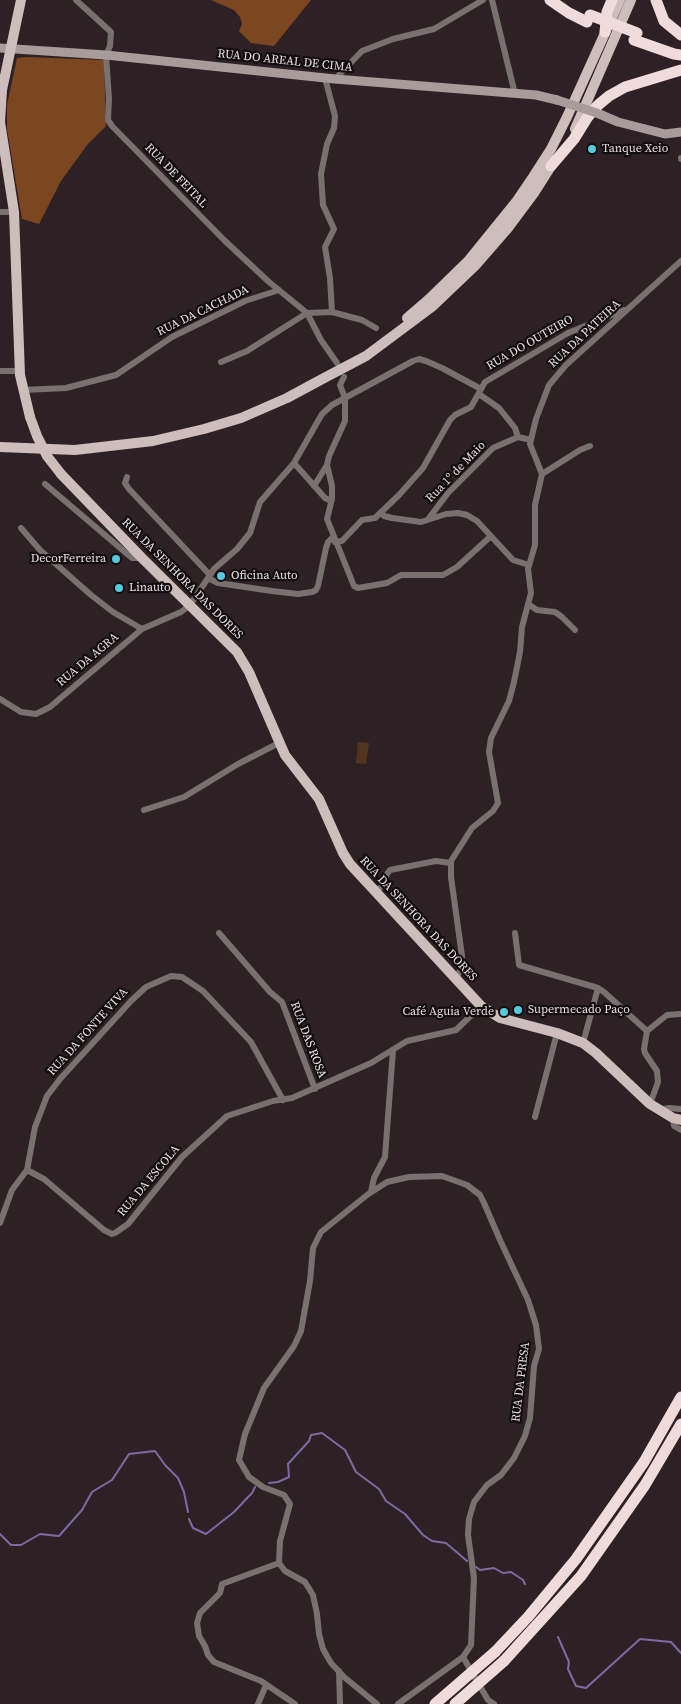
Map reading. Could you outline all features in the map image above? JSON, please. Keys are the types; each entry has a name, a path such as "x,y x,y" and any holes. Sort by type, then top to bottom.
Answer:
{"highway":[{"path":"550,0 562,9 635,36 674,54 681,55"},
{"path":"562,0 589,18"},
{"path":"605,32 612,0"},
{"path":"656,0 664,21 681,36"},
{"path":"635,36 681,48"},
{"path":"551,166 574,139 592,112 609,96 625,87 681,70"},
{"path":"435,1704 495,1652 553,1588 591,1539 644,1462 681,1397"},
{"path":"455,1704 504,1661 581,1576 645,1485 681,1424"}],"main road":[{"name":"RUA DA SENHORA DAS DORES","path":"21,0 5,48 0,122 14,212 20,372 30,417 47,456 61,474 142,558 237,652 249,672 290,764 319,798 342,852 350,864 481,1006 500,1018 583,1043 650,1104 677,1119"},
{"path":"326,378 364,352 430,299 469,260 516,202 551,148 620,0"},
{"path":"0,447 75,450 153,441 204,429 241,418 287,398 366,356 433,306 475,266 508,228 534,193 578,124 631,0"},
{"name":"RUA DO AREAL DE CIMA","path":"5,48 106,55 330,79 536,96 557,100 618,122 665,134 681,132"}],"street":[{"name":"RUA DE FEITAL","path":"76,0 111,32 110,46 106,55 109,99 108,120 112,126 224,240 278,290"},
{"path":"332,312 330,278 325,247 334,229 323,206 321,174 327,144 334,128 335,116 330,79 362,51 393,39 434,29 483,0"},
{"path":"492,0 515,94"},
{"path":"0,212 14,212"},
{"name":"RUA DA PATEIRA","path":"530,440 549,385 566,364 681,261"},
{"path":"278,290 307,313 321,340 337,363"},
{"name":"RUA DA CACHADA","path":"23,390 66,388 116,375 172,337 245,301 278,290"},
{"name":"RUA DO OUTEIRO","path":"334,539 342,541 362,520 375,518 381,513 423,468 450,420 455,415 471,407 485,382 568,333 630,307"},
{"path":"220,362 247,351 307,313 332,312 362,320 376,328"},
{"path":"190,605 214,569 237,549 250,533 260,502 294,463 322,414 332,405 413,361 419,359 442,368 480,392 499,408 515,428 518,437 530,440 542,474 536,504 535,545 529,566 531,593 522,627 520,652 509,701 492,738 489,752 498,803 493,811 472,828 451,861 452,887 462,956 461,969 456,978"},
{"path":"0,372 20,372"},
{"path":"314,486 327,466 329,456 345,421 345,398 340,385 344,377"},
{"name":"Rua 1º de Maio","path":"429,518 444,498 487,453 501,443 518,437"},
{"path":"542,474 580,450 590,446"},
{"path":"294,463 325,498 331,501"},
{"path":"327,466 332,486 327,519 354,586 358,588 387,582 401,575 443,575 456,568 491,536"},
{"path":"127,477 125,483 128,489 209,577 218,583 298,594 312,592 318,586 328,542 334,539"},
{"path":"45,484 132,558 142,558"},
{"path":"381,513 392,518 421,522 446,514 458,513 467,515 477,521 513,560 529,566"},
{"path":"22,528 40,550 85,590 113,612 142,630"},
{"path":"528,604 536,610 554,612 575,630"},
{"name":"RUA DA AGRA","path":"0,699 21,712 36,714 50,707 142,630 181,612 190,605"},
{"path":"144,810 184,797 238,764 279,743"},
{"path":"376,892 381,888 390,870 436,861 451,864"},
{"name":"RUA DAS ROSA","path":"219,933 270,992 282,1002 314,1089"},
{"path":"515,934 519,965 598,988 647,1031"},
{"name":"RUA DA FONTE VIVA","path":"27,1170 35,1127 47,1096 55,1084 146,987 171,976 182,977 203,991 251,1042 283,1100"},
{"path":"583,1043 598,988"},
{"name":"RUA DA ESCOLA","path":"27,1170 44,1180 104,1230 112,1234 120,1231 128,1224 182,1158 227,1116 246,1109 292,1098 314,1089 371,1063 407,1041 456,1030 481,1006"},
{"path":"650,1104 658,1082 657,1071 644,1049 647,1031 667,1014 681,1014"},
{"path":"535,1117 557,1034"},
{"path":"371,1192 374,1178 385,1157 393,1050"},
{"path":"659,1110 669,1108 681,1109"},
{"path":"677,1119 674,1126 681,1130"},
{"path":"0,1223 12,1190 27,1170"},
{"name":"RUA DA PRESA","path":"279,1564 280,1541 290,1504 284,1495 263,1487 249,1476 240,1460 245,1434 264,1388 294,1346 301,1331 310,1281 313,1248 321,1232 371,1192 387,1182 409,1176 442,1176 467,1185 480,1195 528,1300 536,1325 539,1349 534,1366 530,1418 525,1436 514,1458 502,1475 487,1486 474,1502 469,1520 468,1535 474,1578 473,1616 471,1645 463,1657"},
{"path":"295,1704 266,1685 214,1662 208,1656 199,1636 197,1623 200,1613 220,1593 222,1584 279,1564 285,1571 305,1582 313,1595 317,1614 318,1634 323,1649 331,1663 377,1704"},
{"path":"398,1704 463,1657 488,1700 494,1704"},
{"path":"339,1671 340,1704"},
{"path":"258,1704 266,1685"}],"shaded area":[{"path":"211,0 311,0 274,46 251,43 239,31 242,24 240,17 234,10"},
{"path":"17,58 104,60 106,126 87,145 61,181 39,224 22,219 7,129 7,105"},
{"path":"358,742 369,743 366,764 356,763"}],"waterway":[{"path":"269,1483 278,1482 289,1477 288,1464 309,1441 311,1435 322,1433 345,1450 356,1472 379,1489 386,1501 405,1514 423,1535 432,1541 446,1543 467,1561"},
{"path":"0,1534 11,1545 21,1545 40,1534 59,1536 82,1510 92,1492 112,1480 129,1454 155,1451 178,1478 184,1492 188,1512"},
{"path":"189,1519 193,1528 206,1534 234,1512 252,1493 255,1487"},
{"path":"476,1567 480,1570 494,1568 503,1573 511,1572 523,1580 525,1584"},
{"path":"558,1637 569,1662 568,1669 576,1686 586,1688 640,1639 671,1642 681,1653"}],"place":[{"name":"Tanque Xeio","path":"592,149"},
{"name":"DecorFerreira","path":"116,559"},
{"name":"Oficina Auto","path":"221,576"},
{"name":"Linauto","path":"119,588"},
{"name":"Supermecado Paço","path":"518,1010"},
{"name":"Café Aguia Verde","path":"504,1012"}]}
